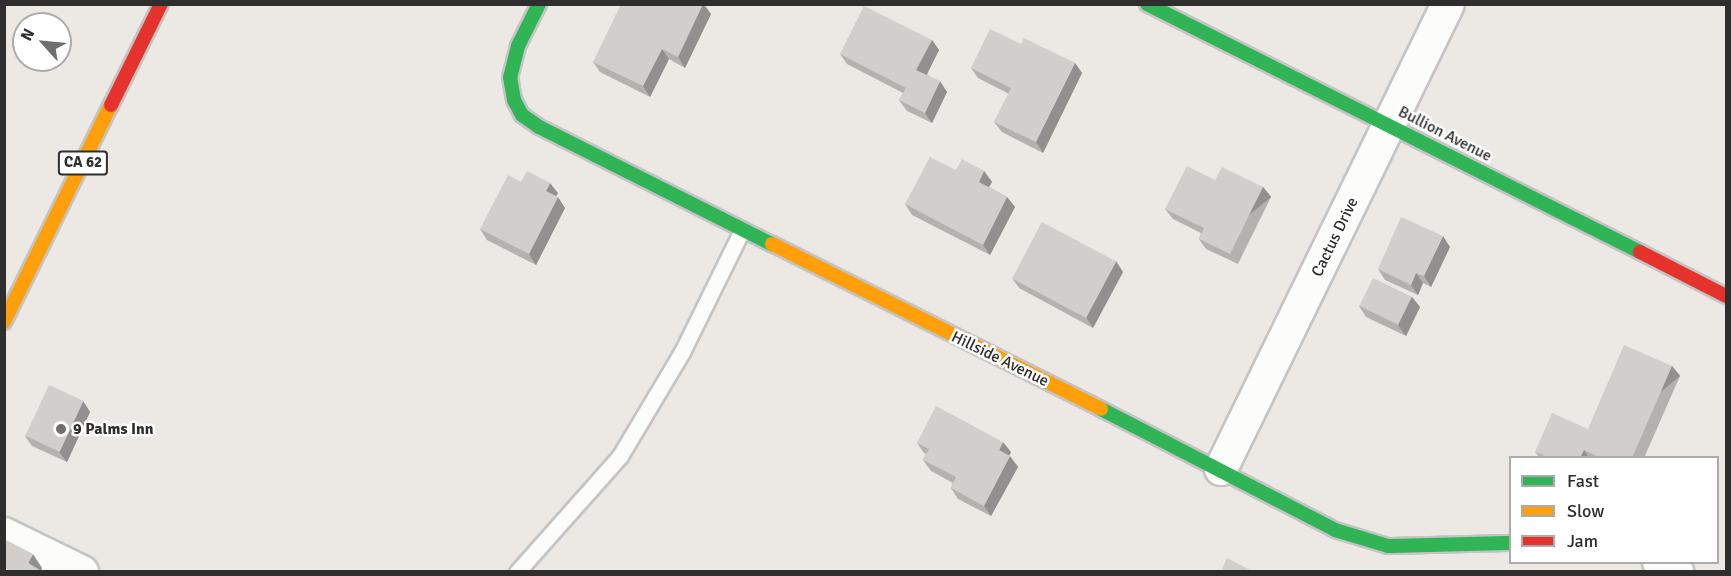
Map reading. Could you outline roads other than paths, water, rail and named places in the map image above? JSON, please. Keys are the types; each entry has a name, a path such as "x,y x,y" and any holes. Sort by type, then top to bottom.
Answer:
{"street":[{"name":"CA 62","path":"4,322 161,4"},
{"name":"Hillside Avenue","path":"539,4 518,46 510,77 514,100 522,115 539,128 1221,469 1335,530 1388,546 1509,543"},
{"name":"Bullion Avenue","path":"1147,4 1390,124 1726,296"},
{"name":"Cactus Drive","path":"1221,469 1448,4"},
{"path":"4,534 82,572"},
{"path":"1663,564 1677,572"}],"lane":[{"path":"517,572 620,456 682,352 742,230"}],"place":[{"name":"9 Palms Inn","path":"61,429"}]}
